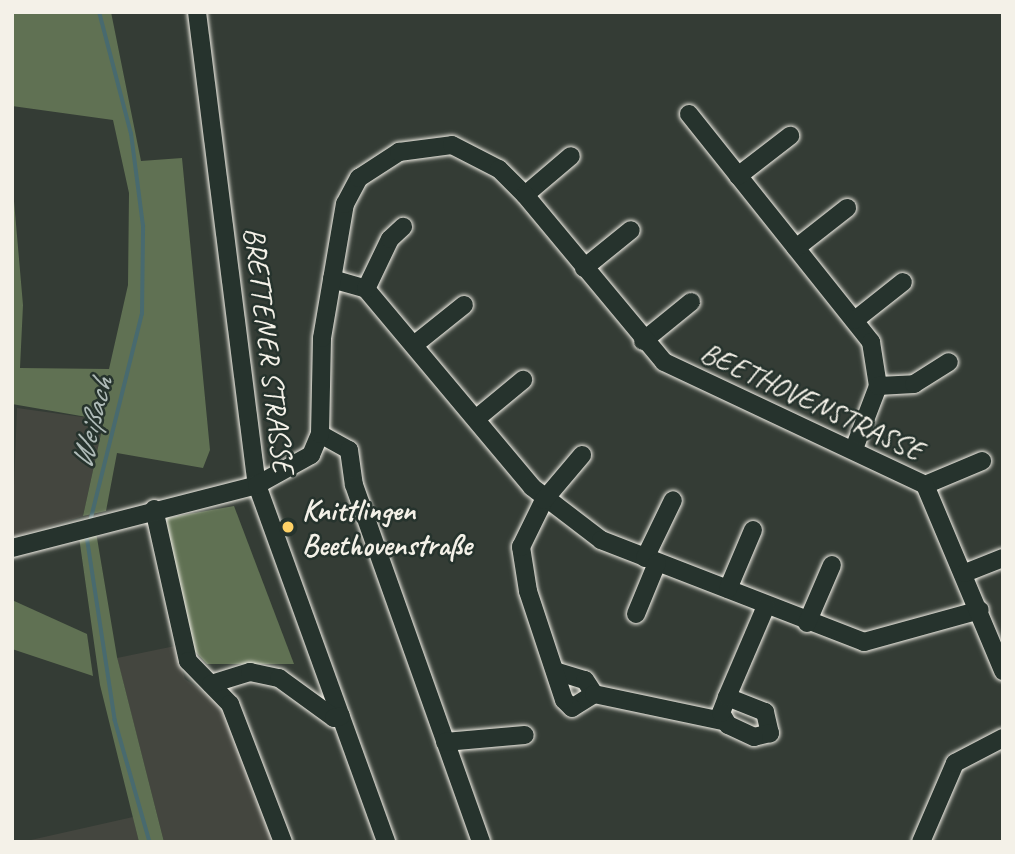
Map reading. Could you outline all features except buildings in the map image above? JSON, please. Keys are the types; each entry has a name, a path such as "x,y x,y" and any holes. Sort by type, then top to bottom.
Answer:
{"street":[{"name":"BRETTENER STRASSE","path":"197,12 257,485 386,842"},
{"path":"689,114 855,320 873,350 878,386 854,449"},
{"path":"738,176 790,136"},
{"name":"BEETHOVENSTRASSE","path":"320,434 322,338 349,195 359,178 399,152 452,145 499,169 526,195 643,341 698,383 854,449 925,485 965,573 1002,665"},
{"path":"526,195 571,156"},
{"path":"796,248 847,208"},
{"path":"366,289 390,239 403,227"},
{"path":"584,268 631,230"},
{"path":"332,279 366,289 544,500 601,540 728,589 843,638 881,642 980,610"},
{"path":"855,320 903,282"},
{"name":"BEETHOVENSTRASSE","path":"643,341 691,302"},
{"path":"414,345 464,306"},
{"path":"878,386 914,384 948,362"},
{"path":"477,418 523,380"},
{"path":"12,548 77,527 257,485 295,469 320,434 349,450 354,485 481,842"},
{"path":"582,455 544,500 521,547 555,671 572,708 594,694 722,721 754,737 774,727 765,712 727,697"},
{"name":"BEETHOVENSTRASSE","path":"925,485 982,461"},
{"path":"636,614 651,560 673,500"},
{"path":"154,509 180,638 188,661 230,704 283,842"},
{"path":"728,589 753,530"},
{"path":"965,573 1003,558"},
{"path":"807,623 832,565"},
{"path":"722,721 727,697 766,606"},
{"path":"555,671 585,680 594,694"},
{"path":"211,684 250,672 278,678 334,718 341,716"},
{"path":"445,742 525,735"},
{"path":"920,842 955,763 1003,738"}],"shaded area":[{"path":"17,408 104,420 83,516 12,538"},
{"path":"175,646 185,679 222,705 274,842 164,842 117,658"},
{"path":"133,817 139,842 22,842"}],"green space":[{"path":"12,12 111,12 141,161 182,158 210,450 203,468 117,453 106,511 83,516 104,420 12,404 12,178 23,305 20,368 109,369 128,285 129,193 113,120 12,106"},
{"path":"234,506 294,664 207,664 188,644 166,518"},
{"path":"96,532 117,657 164,842 139,842 100,685 79,537"},
{"path":"12,600 87,634 93,676 12,649"}],"waterway":[{"name":"Weißach","path":"90,522 142,314 143,226 131,134 99,12"},
{"name":"Weißach","path":"87,536 115,720 150,842"}],"place":[{"name":"Knittlingen Beethovenstraße","path":"288,527"}]}
